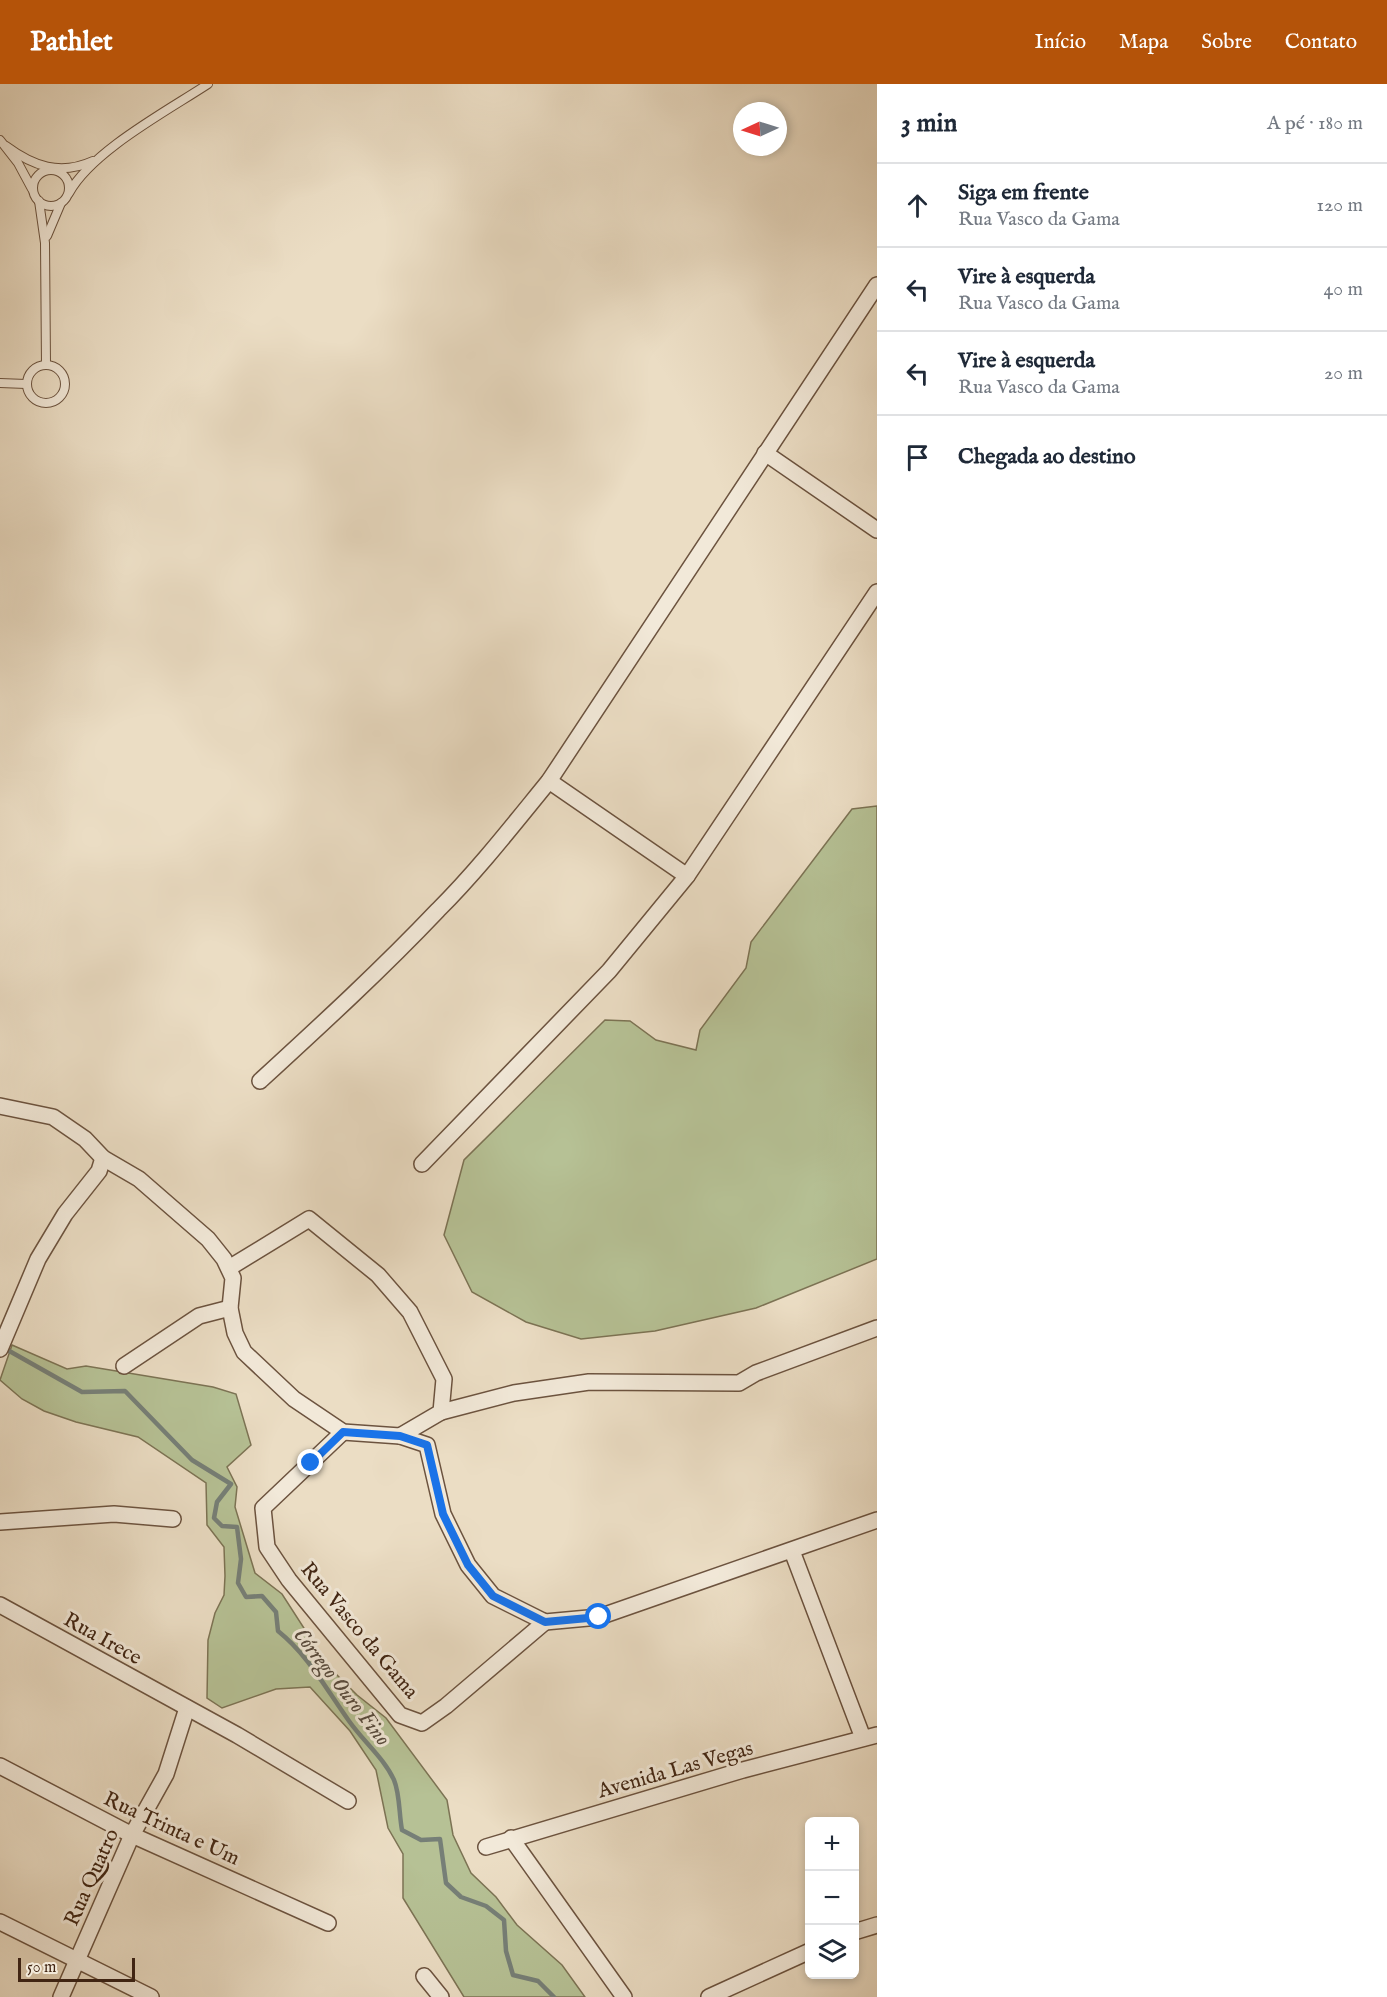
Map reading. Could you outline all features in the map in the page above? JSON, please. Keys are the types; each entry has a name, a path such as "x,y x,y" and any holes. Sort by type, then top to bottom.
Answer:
{"street":[{"path":"260,1081 372,977 440,909 494,849 549,782 877,285"},
{"path":"765,453 877,530"},
{"path":"422,1164 609,971 687,876 877,592"},
{"path":"549,782 687,876"},
{"path":"0,1106 53,1117 85,1138 103,1158 139,1179 208,1239 229,1268 233,1278 230,1308 235,1333 244,1352 294,1399 343,1432 400,1436 427,1445 443,1514 468,1565 493,1596 545,1622 599,1617 877,1520"},
{"path":"3,1342 38,1259 65,1214 99,1171 103,1158"},
{"path":"229,1268 309,1219 378,1275 410,1312 444,1379 441,1412"},
{"path":"124,1366 199,1316 230,1308"},
{"path":"400,1436 441,1412 513,1393 589,1382 739,1383 756,1373 877,1328"},
{"name":"Rua Vasco da Gama","path":"343,1432 263,1508 267,1547 289,1580 400,1715 422,1723 446,1706 545,1622"},
{"path":"0,1522 114,1514 173,1519"},
{"path":"792,1551 870,1736"},
{"name":"Rua Irece","path":"0,1605 187,1708 348,1802"},
{"name":"Rua Quatro","path":"61,1997 132,1835 166,1774 187,1708"},
{"name":"Avenida Las Vegas","path":"486,1847 743,1770 870,1736"},
{"name":"Rua Trinta e Um","path":"0,1766 132,1835 328,1923"},
{"path":"511,1838 624,1997"},
{"path":"0,1922 151,1997"},
{"path":"859,1931 877,1926"},
{"path":"709,1997 805,1953"},
{"path":"424,1976 441,1997"}],"lane":[{"path":"45,243 61,203 77,180 100,158 208,84"},
{"path":"3,143 28,161 55,170 65,176 69,194"},
{"path":"3,143 39,201 45,243 46,365"},
{"path":"33,190 39,174 80,166 100,158"},
{"path":"39,201 47,206 61,203"},
{"path":"46,365 56,367 62,373 65,388 55,401 40,402 28,392 26,384 33,369 46,365"},
{"path":"0,383 26,384"}],"green space":[{"path":"877,806 877,1259 756,1308 655,1331 581,1339 526,1322 472,1292 444,1235 464,1160 605,1020 630,1021 656,1040 696,1050 700,1030 746,968 751,942 852,809"},
{"path":"12,1345 67,1369 86,1366 213,1387 236,1394 251,1445 227,1467 237,1487 235,1507 255,1573 282,1594 329,1667 357,1695 386,1718 447,1800 453,1835 471,1873 496,1897 517,1925 562,1965 585,1997 464,1997 403,1898 403,1854 388,1828 376,1770 350,1731 310,1687 276,1689 222,1708 207,1698 208,1640 215,1613 224,1595 225,1576 224,1547 207,1525 206,1483 138,1437 76,1422 44,1411 22,1399 0,1380"}],"waterway":[{"name":"Córrego Ouro Fino","path":"4,1348 82,1392 125,1391 192,1460 231,1484 217,1502 214,1518 222,1526 237,1527 241,1559 238,1583 246,1597 262,1596 276,1612 278,1631 317,1673 349,1721 385,1764 396,1786 402,1830 421,1840 440,1839 446,1883 461,1897 486,1906 504,1920 506,1951 513,1975 538,1981 554,1997"}],"route":[{"path":"311,1463 343,1432 372,1436 400,1436 427,1445 443,1514 468,1565 493,1596 545,1622 599,1617"}]}
